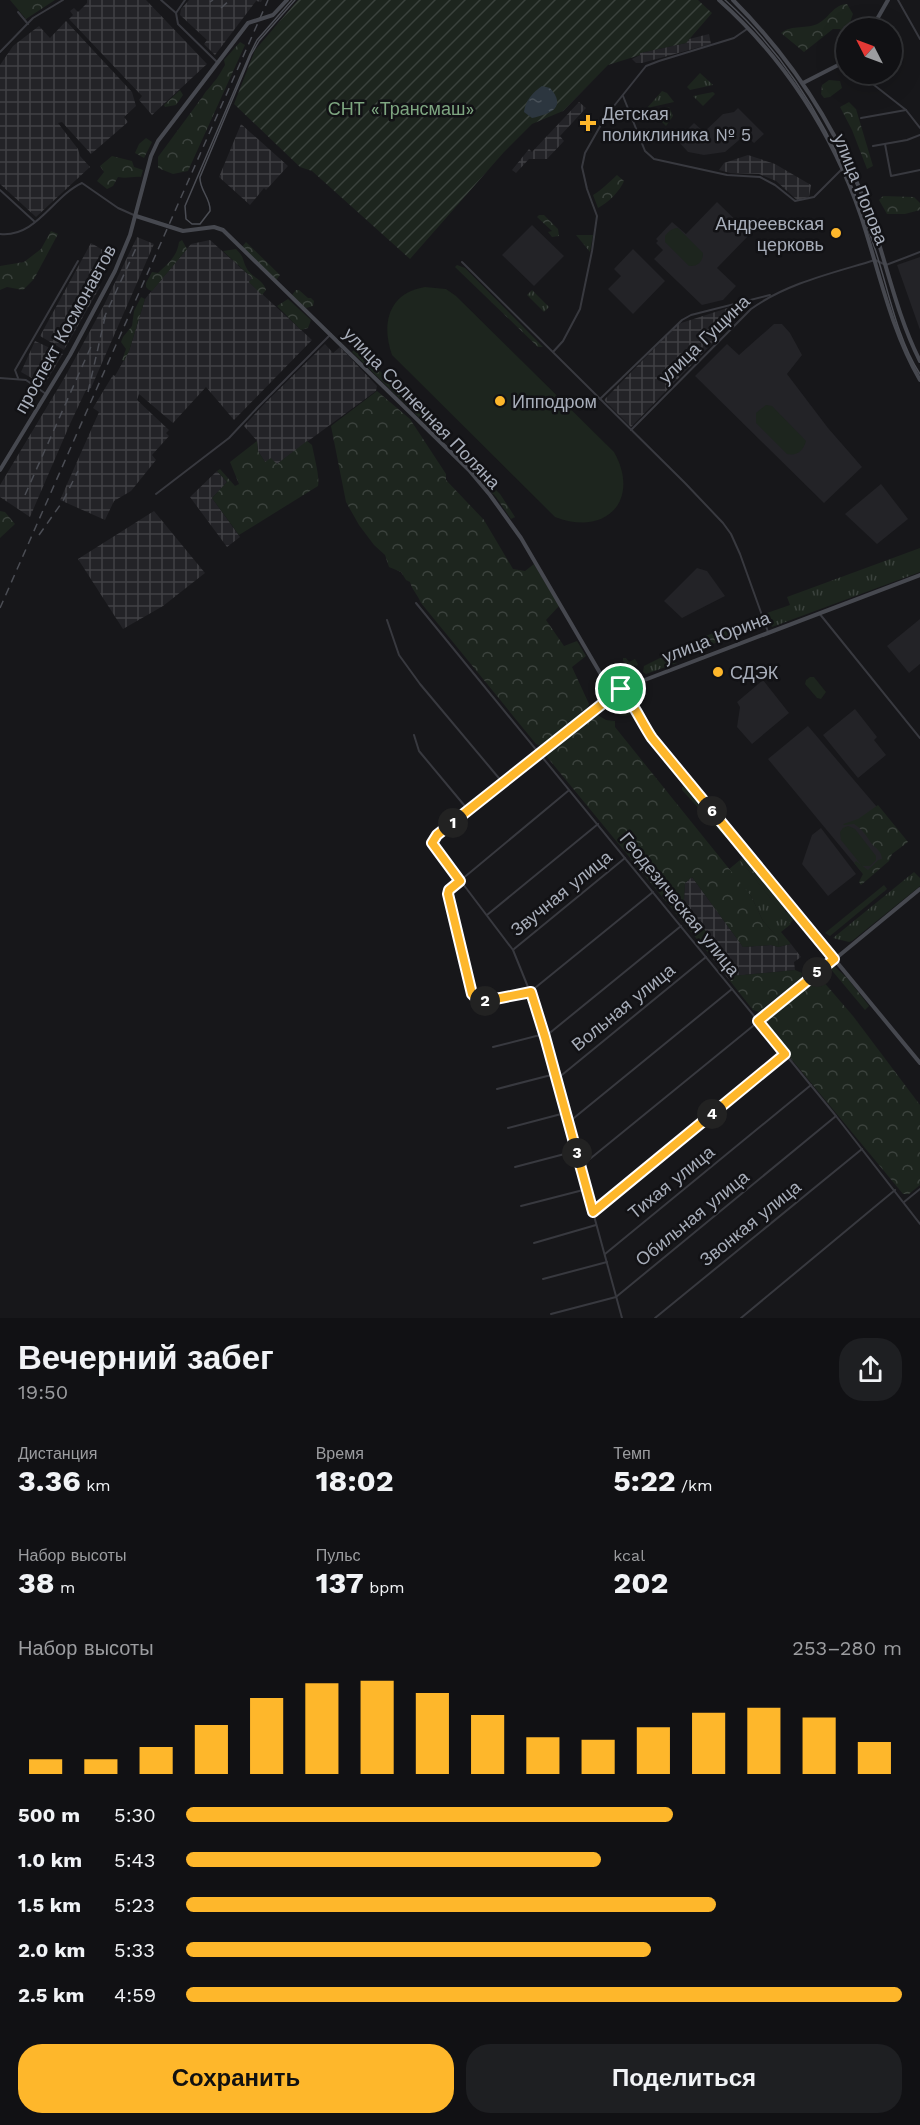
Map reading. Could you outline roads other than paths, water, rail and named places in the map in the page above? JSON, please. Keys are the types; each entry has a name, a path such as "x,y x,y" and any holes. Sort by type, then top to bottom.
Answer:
{"street":[{"path":"0,52 33,18 63,0"},
{"path":"161,0 176,13 178,24 218,63"},
{"path":"176,13 185,0"},
{"name":"проспект Космонавтов","path":"0,470 116,271 136,216 151,156 158,141 248,23 273,15 287,0"},
{"name":"улица Попова","path":"719,0 748,29 786,75 820,127 842,169 860,214 900,338 920,380"},
{"name":"улица Попова","path":"733,0 771,42 803,83 828,123 868,211 906,327 920,362"},
{"path":"878,18 888,0"},
{"path":"898,0 920,39"},
{"path":"18,12 28,24"},
{"path":"553,352 563,341 580,309 597,216 582,167 585,153 606,116 642,70 652,63 734,38 748,29"},
{"path":"803,83 836,67"},
{"path":"873,84 906,110 920,128"},
{"path":"623,96 645,151 654,159 727,174 760,177 775,184 795,201 814,197 842,169"},
{"path":"861,118 906,110"},
{"path":"820,127 828,123"},
{"path":"873,146 920,135"},
{"path":"885,144 891,176 920,170"},
{"path":"0,234 18,233 82,183 118,208 136,216"},
{"path":"0,190 35,222"},
{"name":"улица Солнечная Поляна","path":"136,216 183,231 214,227 223,230 331,334 411,416 469,470 521,538 603,678 626,693 637,716 652,738 920,1063"},
{"path":"875,260 885,265 920,252"},
{"name":"улица Гущина","path":"631,430 751,309 773,294 811,279 875,260"},
{"path":"18,378 15,370 78,261"},
{"path":"462,262 686,483 731,534 768,632"},
{"path":"600,399 682,320 691,315 773,294"},
{"path":"156,494 229,438 331,334"},
{"path":"0,378 26,380 46,394"},
{"name":"улица Юрина","path":"460,881 434,848 432,843 437,835 621,689 920,575"},
{"name":"Геодезическая улица","path":"416,603 811,1085 920,1224"},
{"path":"819,613 920,738"},
{"path":"387,620 399,655 420,684 503,783"},
{"path":"414,735 419,751 469,811"},
{"path":"569,790 449,890 448,894 472,994 480,1002 531,992 653,892"},
{"path":"487,915 597,824"},
{"name":"Звучная улица","path":"513,950 625,858"},
{"path":"460,881 513,950 531,992 545,1035 622,1318"},
{"path":"580,1167 920,889"},
{"path":"493,1047 545,1035 681,926"},
{"name":"Вольная улица","path":"557,1079 706,957"},
{"path":"568,1123 732,989"},
{"path":"593,1212 785,1054"},
{"path":"497,1089 555,1074"},
{"name":"Тихая улица","path":"605,1254 811,1085"},
{"path":"508,1128 566,1113"},
{"name":"Обильная улица","path":"551,1314 616,1297 836,1116"},
{"name":"Звонкая улица","path":"655,1318 862,1149"},
{"path":"515,1167 576,1151"},
{"path":"521,1206 587,1189"},
{"path":"904,1202 920,1189"},
{"path":"741,1318 895,1190"},
{"path":"534,1243 596,1225"},
{"path":"543,1279 607,1262"}],"water":[{"path":"542,86 550,88 555,95 557,105 551,112 532,118 524,112 526,104"}],"tram line":[{"path":"292,0 257,40 250,54 185,206 186,219 192,224 200,224 210,211 200,177 251,55 259,41 295,0"},
{"path":"725,0 751,26 797,83 834,147 863,214 905,345 920,374"}],"railway":[{"path":"221,8 230,0"},
{"path":"0,608 268,0"},
{"path":"103,320 137,246"},
{"path":"88,392 106,313"},
{"path":"25,495 93,342"},
{"path":"39,535 63,501 78,471"}],"place":[{"name":"Детская поликлиника № 5","path":"588,123"},
{"name":"Андреевская церковь","path":"836,233"},
{"name":"Ипподром","path":"500,401"},
{"name":"СДЭК","path":"718,672"}],"park label":[{"name":"СНТ «Трансмаш»","path":"401,108"}]}
